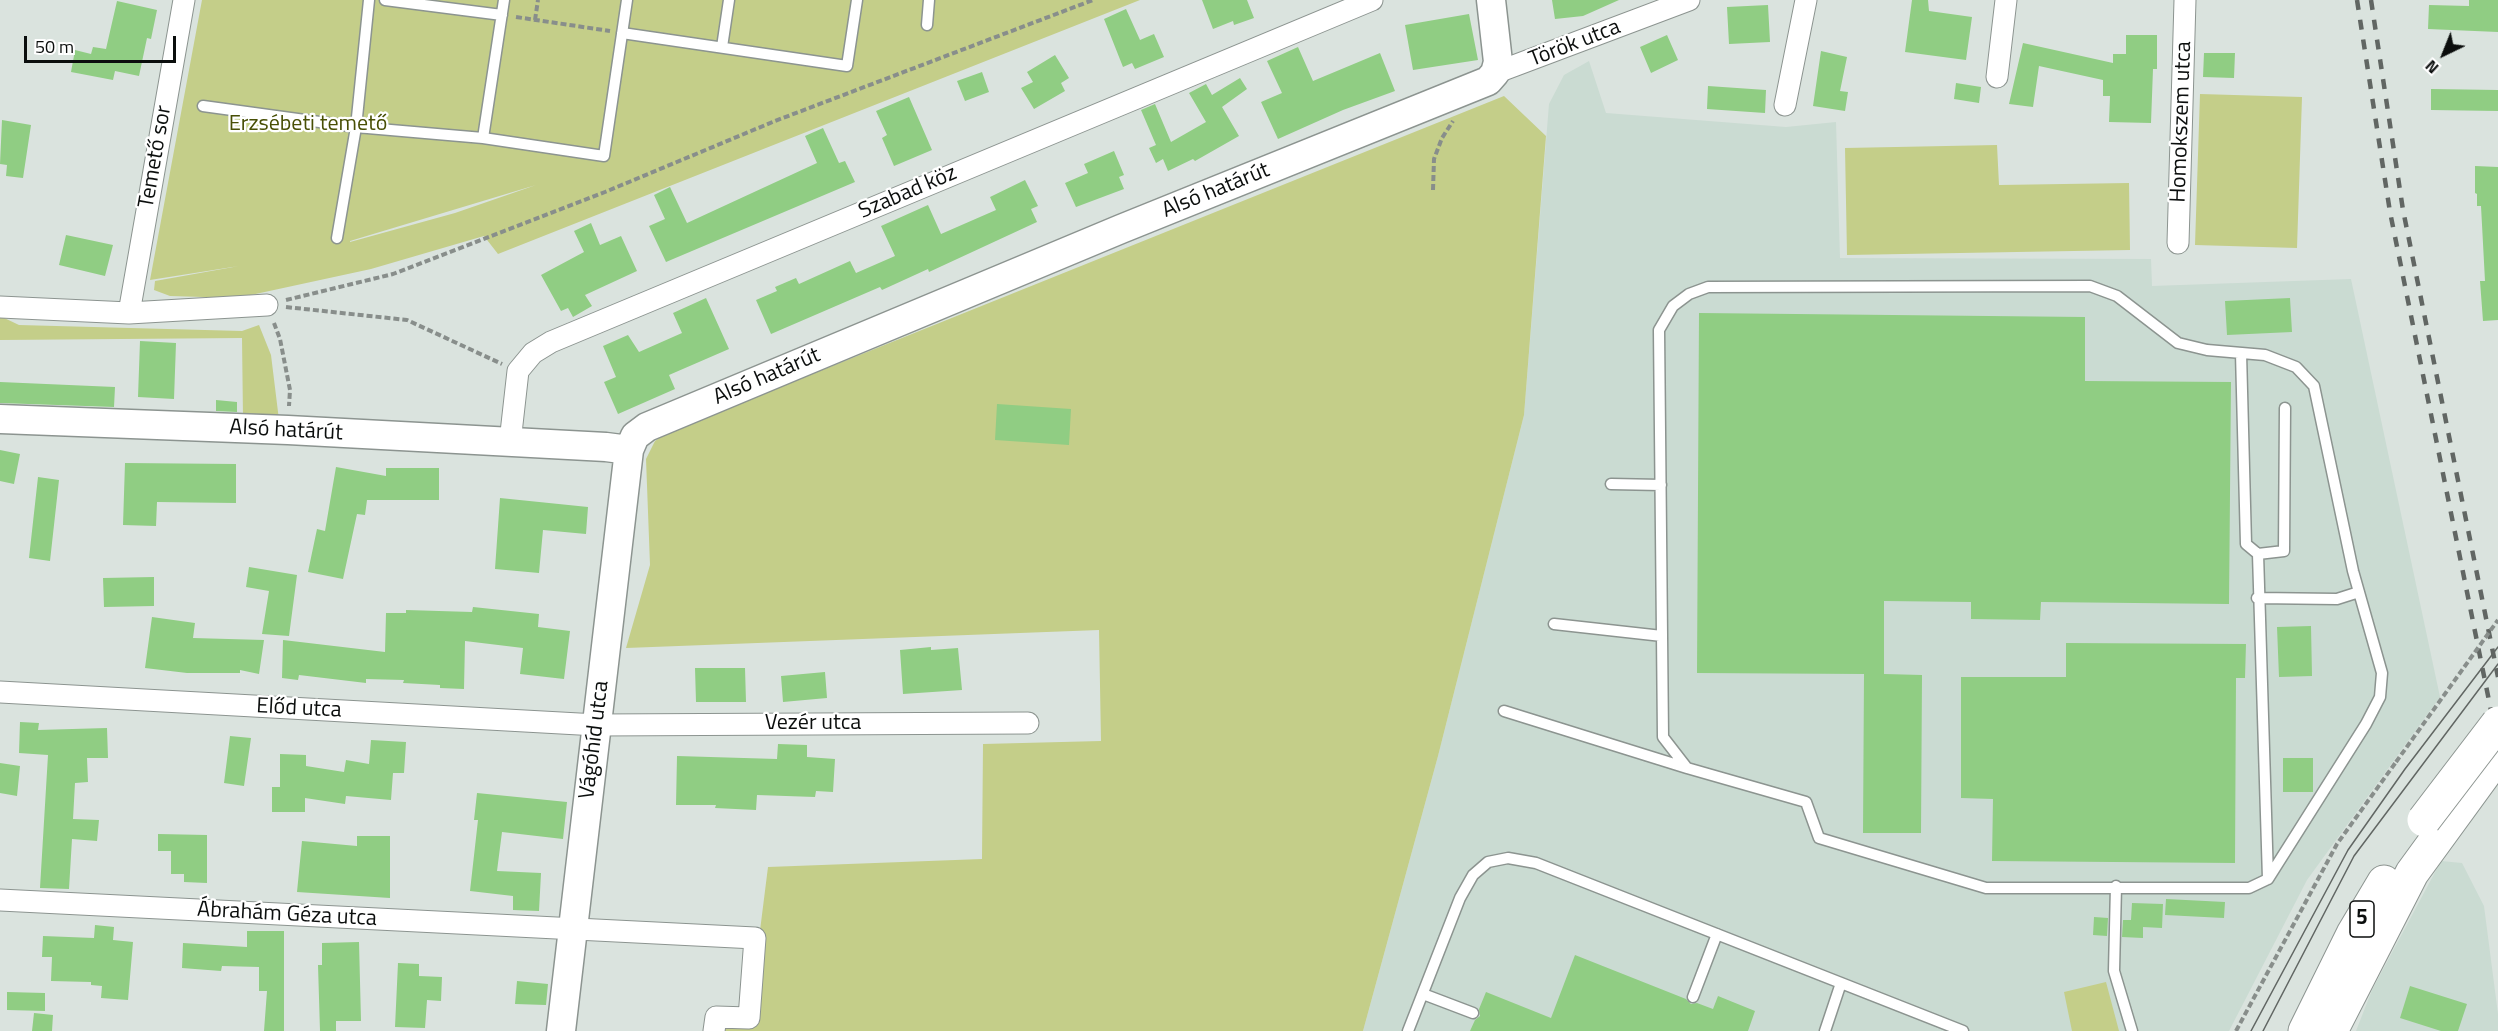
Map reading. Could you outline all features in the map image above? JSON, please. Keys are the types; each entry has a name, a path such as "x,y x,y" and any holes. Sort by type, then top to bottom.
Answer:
{"main road":[{"name":"5","path":"2432,825 2498,723"},
{"name":"5","path":"2311,1029 2353,934 2395,863 2498,755"}],"street":[{"name":"Temető sor","path":"129,313 184,0"},
{"name":"Szabad köz","path":"518,371 533,353 550,342 1372,0"},
{"path":"1491,0 1498,62 1495,73"},
{"name":"Török utca","path":"1495,73 1689,0"},
{"path":"1785,105 1806,0"},
{"path":"1997,76 2006,0"},
{"name":"Homokszem utca","path":"2178,243 2185,0"},
{"name":"Alsó határút","path":"0,419 288,430 629,450 635,436 647,427 1121,229 1488,81 1495,73"},
{"path":"0,307 129,313 267,305"},
{"path":"510,442 518,371"},
{"name":"Vágóhíd utca","path":"561,1031 629,450"},
{"name":"Előd utca","path":"0,692 597,725"},
{"name":"Vezér utca","path":"597,725 1028,723"},
{"name":"Ábrahám Géza utca","path":"0,900 755,938 749,1018 716,1017 714,1031"}],"lane":[{"path":"337,238 356,127 369,0"},
{"path":"385,0 502,15"},
{"path":"483,138 504,0"},
{"path":"203,106 356,127 483,138 604,156 627,0"},
{"path":"722,47 729,0"},
{"path":"622,33 847,66 857,0"},
{"path":"927,25 929,0"},
{"path":"1504,711 1687,768 1806,802 1819,838 1986,888 2115,886 2249,888 2268,879 2366,724 2380,697 2382,673 2359,592 2314,386 2296,367 2265,355 2206,350 2178,343 2117,296 2090,286 1708,287 1689,294 1673,306 1659,330 1663,737 1687,768"},
{"path":"2241,353 2246,544 2258,554 2284,551 2285,408"},
{"path":"1611,484 1661,485"},
{"path":"2258,554 2257,598 2268,879"},
{"path":"2257,598 2337,599 2359,592"},
{"path":"1554,624 1662,636"},
{"path":"1408,1031 1461,898 1473,875 1488,862 1508,858 1536,863 1963,1031"},
{"path":"2115,886 2114,971 2124,1011 2134,1031"},
{"path":"1693,997 1717,934"},
{"path":"1825,1031 1841,983"},
{"path":"1423,994 1473,1012"}],"path":[{"path":"535,20 538,0"},
{"path":"267,305 393,274 605,192 775,121 1093,0"},
{"path":"502,15 622,33"},
{"path":"1433,190 1434,159 1437,147 1457,114"},
{"path":"267,305 407,320 518,371"},
{"path":"267,305 280,339 290,390 288,430"},
{"path":"2236,1031 2337,844 2498,620"}],"shaded area":[{"path":"1589,61 1606,113 1786,127 1836,122 1840,258 2151,259 2152,286 2351,279 2440,697 2307,880 2229,1031 1363,1031 1438,756 1524,415 1549,104 1564,75"},
{"path":"2441,861 2462,863 2484,906 2498,1014 2498,1031 2356,1031 2372,990"}],"green space":[{"name":"Erzsébeti temető","path":"202,0 1140,0 498,254 484,236 371,269 237,298 170,296 154,290 155,281 239,266 150,280","holes":["536,185 455,213 350,242"]},
{"path":"2200,94 2302,97 2297,248 2195,245"},
{"path":"1504,96 1546,136 1524,415 1438,756 1363,1031 714,1031 749,1018 768,867 982,859 983,744 1101,741 1099,630 626,648 650,565 646,459 655,441 668,432"},
{"path":"1997,145 1999,185 2129,183 2130,250 1847,255 1845,148"},
{"path":"0,316 19,325 242,331 259,325 271,355 279,420 243,418 242,338 0,340"},
{"path":"2106,982 2119,1031 2072,1031 2064,992"}],"building":[{"path":"1202,0 1247,0 1254,18 1234,25 1233,21 1213,29"},
{"path":"1552,0 1619,0 1583,16 1555,19"},
{"path":"1912,0 1928,0 1929,11 1972,17 1966,60 1905,52"},
{"path":"2469,0 2498,0 2498,32 2428,29 2429,5 2469,6"},
{"path":"117,1 157,10 151,39 147,38 139,76 115,71 113,80 71,72 75,50 91,54 93,47 106,49"},
{"path":"1768,5 1770,42 1729,44 1727,7"},
{"path":"1126,9 1140,40 1154,34 1164,57 1135,69 1132,63 1123,67 1104,19"},
{"path":"1469,14 1478,60 1413,70 1405,25"},
{"path":"1667,35 1678,60 1651,73 1640,47"},
{"path":"2126,35 2157,35 2157,69 2153,69 2151,123 2109,122 2110,96 2103,96 2103,80 2039,66 2033,107 2009,104 2023,43 2113,63 2113,54 2126,54"},
{"path":"1298,47 1313,81 1380,53 1395,91 1343,110 1278,139 1261,102 1282,93 1267,61"},
{"path":"1821,51 1847,57 1840,91 1848,92 1845,111 1813,106"},
{"path":"2204,53 2235,53 2234,78 2203,77"},
{"path":"1055,55 1069,78 1061,83 1065,91 1034,109 1021,88 1033,82 1027,72"},
{"path":"982,72 989,92 965,101 957,81"},
{"path":"1240,78 1247,89 1222,107 1239,136 1195,161 1193,159 1168,171 1163,159 1156,163 1149,148 1156,145 1141,110 1155,104 1171,142 1206,122 1189,93 1206,84 1212,95"},
{"path":"1956,83 1981,87 1979,103 1954,99"},
{"path":"1708,86 1766,90 1765,113 1707,109"},
{"path":"2431,89 2498,90 2498,111 2431,110"},
{"path":"909,97 932,150 894,166 882,138 887,135 876,111"},
{"path":"2,120 31,125 23,178 6,176 7,165 0,164"},
{"path":"823,128 839,163 845,161 855,182 666,262 649,226 665,219 654,195 670,187 687,223 817,163 805,136"},
{"path":"1114,151 1124,175 1119,177 1124,189 1076,207 1065,183 1088,173 1084,164"},
{"path":"2475,166 2498,167 2498,320 2483,321 2480,281 2485,281 2481,206 2477,206 2477,194 2475,193"},
{"path":"1025,180 1038,206 1031,209 1037,222 929,272 928,269 882,290 880,287 771,334 756,300 777,291 775,287 796,278 799,284 850,261 856,273 895,256 881,226 928,205 941,234 996,210 990,197"},
{"path":"591,223 600,245 621,236 637,271 585,295 592,306 573,317 568,308 561,311 541,275 584,252 574,231"},
{"path":"66,235 113,245 105,276 59,265"},
{"path":"706,298 729,349 669,375 675,389 618,414 604,382 616,377 603,346 628,335 639,352 682,333 673,313"},
{"path":"2290,298 2292,332 2227,335 2225,301"},
{"path":"1699,313 2085,317 2085,381 2231,382 2229,604 2041,602 2040,620 1971,619 1971,602 1884,601 1884,674 1922,675 1921,833 1863,833 1864,674 1697,673"},
{"path":"140,341 176,343 174,399 138,397"},
{"path":"0,382 115,387 114,407 0,403"},
{"path":"216,400 237,402 237,412 216,411"},
{"path":"997,404 1071,409 1069,445 995,440"},
{"path":"0,450 20,454 14,484 0,481"},
{"path":"125,463 236,464 236,503 157,502 156,526 123,525"},
{"path":"336,467 386,476 386,468 439,468 439,500 367,500 365,515 357,514 343,579 308,572 317,529 325,531"},
{"path":"38,477 59,480 50,561 29,558"},
{"path":"500,498 588,507 586,534 543,530 539,573 495,569"},
{"path":"249,567 297,575 289,636 262,634 269,591 246,587"},
{"path":"154,577 154,606 104,607 103,578"},
{"path":"473,607 539,614 538,627 570,631 564,679 520,674 523,648 465,641 464,689 403,683 404,680 366,679 366,683 299,675 298,680 282,678 283,640 385,652 386,613 406,613 406,610 472,612"},
{"path":"152,617 195,623 193,638 264,640 259,674 240,670 240,673 187,673 145,668"},
{"path":"2311,626 2312,676 2279,677 2277,627"},
{"path":"2066,643 2246,644 2245,678 2236,678 2235,863 1992,861 1993,799 1961,798 1961,677 2066,677"},
{"path":"931,647 931,650 958,648 962,690 903,694 900,650"},
{"path":"695,668 745,668 746,702 696,702"},
{"path":"825,672 827,698 783,702 781,676"},
{"path":"20,722 39,723 38,730 107,728 108,758 87,758 88,782 75,783 73,819 99,820 97,841 72,839 69,889 40,888 48,755 19,753"},
{"path":"230,736 251,738 244,786 224,783"},
{"path":"371,740 406,742 404,773 393,773 391,800 346,796 345,804 305,798 305,812 272,812 272,787 280,787 280,754 306,755 306,766 344,772 346,760 369,764"},
{"path":"778,744 807,745 807,757 835,759 833,792 816,791 815,797 757,795 756,810 715,808 716,805 676,805 677,756 777,759"},
{"path":"2283,758 2313,758 2313,792 2283,792"},
{"path":"0,763 20,766 17,796 0,793"},
{"path":"477,793 567,802 563,839 502,832 497,871 541,873 539,911 513,910 513,896 470,891 478,820 474,820"},
{"path":"158,834 207,835 207,883 184,882 184,874 171,874 171,851 158,851"},
{"path":"357,836 390,836 390,898 297,892 302,841 357,846"},
{"path":"2166,899 2225,902 2224,918 2165,915"},
{"path":"2132,903 2163,904 2162,928 2143,927 2143,938 2122,937 2123,920 2131,920"},
{"path":"2094,917 2108,918 2107,936 2093,935"},
{"path":"95,925 114,927 113,940 133,942 128,1000 101,998 102,986 91,985 91,982 51,981 52,957 42,957 43,936 94,938"},
{"path":"247,931 284,931 284,1031 264,1031 267,991 259,991 259,967 222,966 221,971 182,968 183,943 247,947"},
{"path":"359,942 361,1021 336,1021 336,1031 320,1031 318,965 322,965 322,943"},
{"path":"1575,955 1686,999 1691,1004 1697,1003 1713,1009 1718,996 1755,1011 1748,1031 1470,1031 1475,1020 1480,1016 1479,1009 1486,992 1551,1018"},
{"path":"398,963 419,964 419,976 442,977 441,1001 427,1000 425,1028 395,1027"},
{"path":"517,981 548,984 546,1005 515,1004"},
{"path":"2410,986 2467,1004 2458,1031 2441,1031 2400,1018"},
{"path":"7,992 45,993 45,1011 7,1010"},
{"path":"34,1013 53,1015 52,1031 32,1031"}],"tram line":[{"path":"2251,1031 2348,850 2405,769 2498,647"},
{"path":"2263,1031 2354,856 2498,664"}],"railway":[{"path":"2357,0 2390,212 2498,745"},
{"path":"2371,0 2403,210 2498,677"}]}
